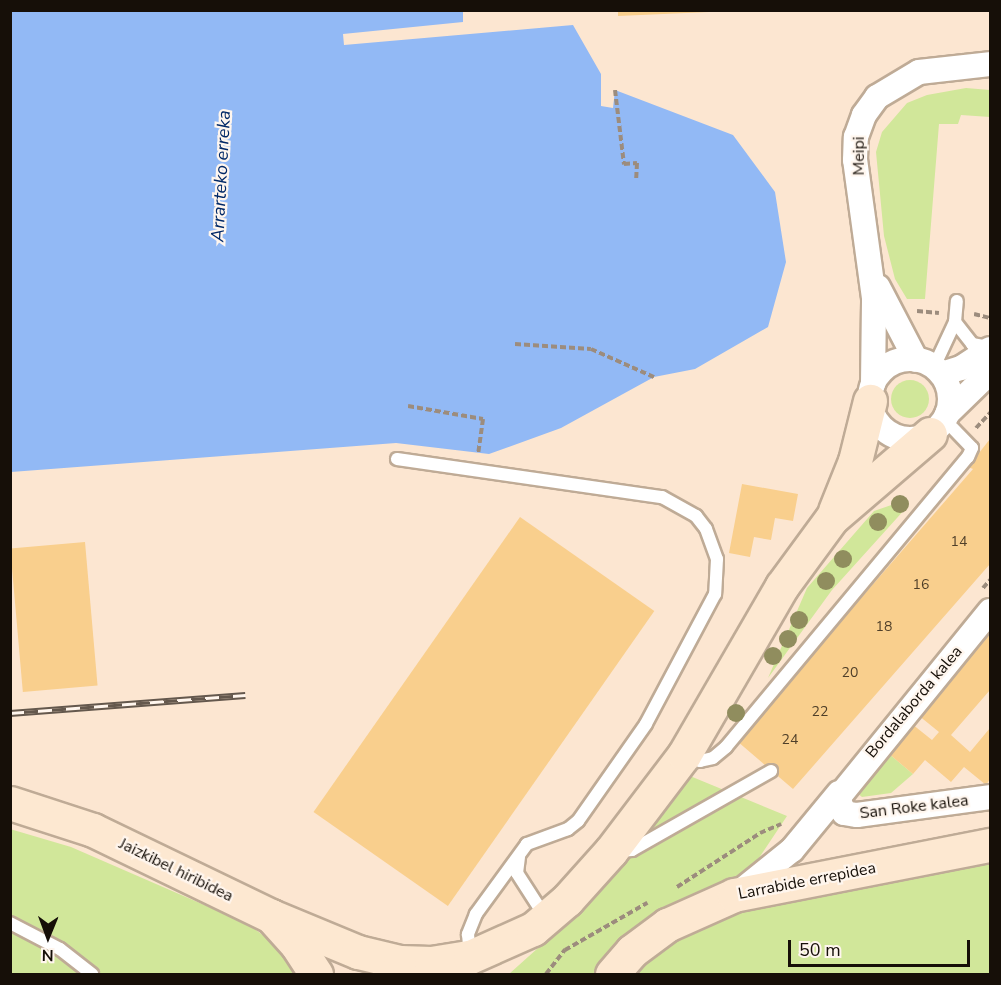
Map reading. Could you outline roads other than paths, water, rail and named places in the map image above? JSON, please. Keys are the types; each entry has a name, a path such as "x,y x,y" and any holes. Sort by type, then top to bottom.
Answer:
{"street":[{"name":"Meipi","path":"872,392 871,269 855,160 856,137 864,115 884,92 919,72 990,64"},
{"name":"Meipi","path":"871,269 891,316 931,367"},
{"path":"832,518 855,460 872,392 890,364 955,371 990,348"},
{"path":"931,367 950,393 943,426"},
{"path":"333,975 342,954 361,960 431,963 470,957 513,941 547,919 611,851 684,755 782,586 832,518 943,426 990,372"},
{"path":"872,392 880,425 891,433 917,438 943,426"},
{"name":"Bordalaborda kalea","path":"734,895 777,864 840,801 990,611"},
{"name":"San Roke kalea","path":"840,801 857,815 990,797"},
{"name":"Jaizkibel hiribidea","path":"10,803 93,830 271,916 297,945 315,975"},
{"name":"Larrabide errepidea","path":"612,975 632,951 667,925 734,895 990,845"},
{"path":"271,916 361,960"}],"lane":[{"path":"931,367 955,322 957,301"},
{"path":"955,322 972,344 990,348"},
{"path":"684,755 700,761 713,758 726,747 968,457 972,448 943,426"},
{"path":"397,459 662,497 696,516 713,545 718,572 715,594 646,724 578,821 568,829 533,840 520,854 476,914 468,934 470,957"},
{"path":"611,851 632,850 771,771"},
{"path":"520,854 517,873 547,919"},
{"path":"10,922 60,949 92,975"}],"water":[{"name":"Arrarteko erreka","path":"11,10 463,11 463,22 343,34 344,45 573,25 601,74 601,106 613,108 615,90 733,135 775,192 786,262 768,327 695,369 654,377 561,428 489,454 396,443 11,472"}],"railway":[{"path":"10,713 245,695"}]}
